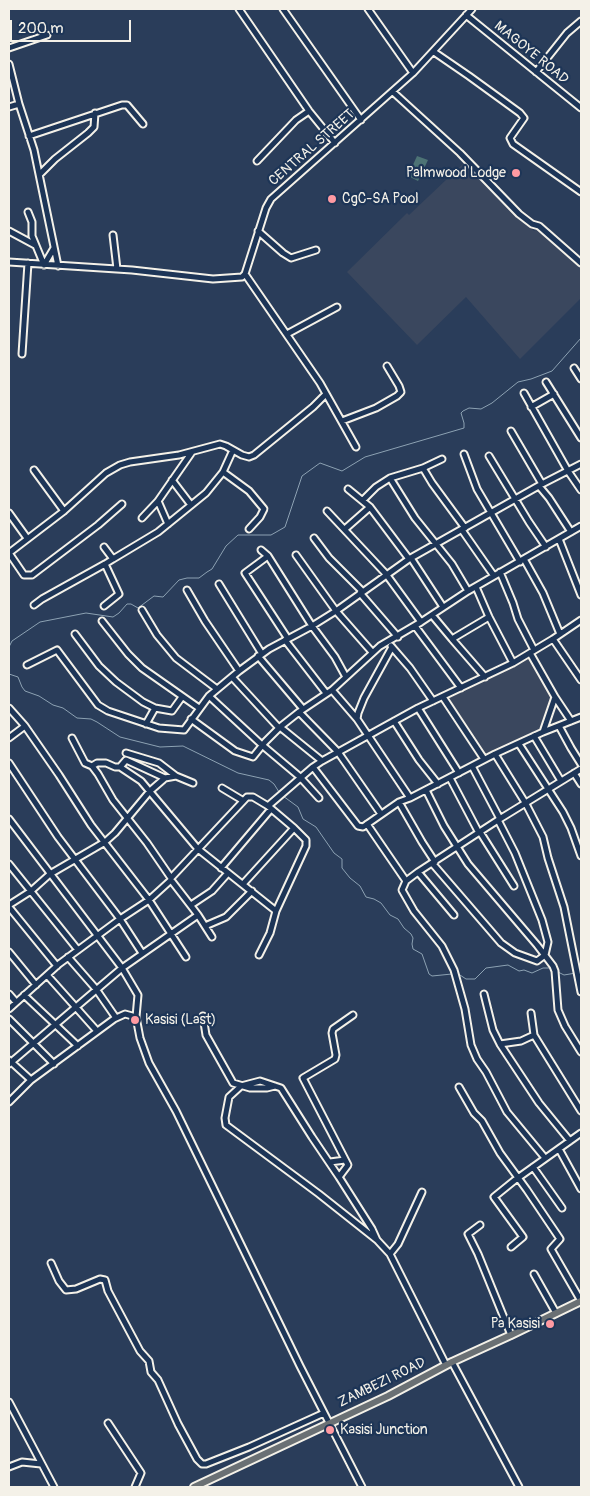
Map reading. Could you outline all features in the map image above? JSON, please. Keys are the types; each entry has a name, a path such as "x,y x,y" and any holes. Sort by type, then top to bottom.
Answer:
{"main road":[{"name":"ZAMBEZI ROAD","path":"194,1487 388,1396 449,1364 581,1301"}],"street":[{"path":"239,9 309,111 335,143"},
{"path":"283,9 361,120"},
{"path":"368,9 414,73"},
{"name":"CENTRAL STREET","path":"245,274 258,231 271,199 414,73 470,9"},
{"name":"MAGOYE ROAD","path":"466,15 581,108"},
{"path":"536,72 567,34 581,21"},
{"path":"9,48 47,35"},
{"path":"434,52 522,115 524,118 522,122 510,138 513,144 581,192"},
{"path":"9,64 40,174 58,266"},
{"path":"393,92 460,153 519,214 532,224 539,226 581,263"},
{"path":"9,107 19,104"},
{"path":"29,136 116,106 127,105 143,124"},
{"path":"257,161 280,135 309,111"},
{"path":"40,174 94,127 95,113"},
{"path":"28,212 32,222 31,228 36,246 44,265"},
{"path":"9,231 36,246"},
{"path":"258,231 291,258 316,250"},
{"path":"113,235 117,269"},
{"path":"44,265 54,247"},
{"path":"9,262 117,269 213,279 238,279 245,274 326,394 356,447"},
{"path":"22,354 28,263"},
{"path":"287,334 338,307"},
{"path":"342,421 376,408 398,396 401,392 388,366"},
{"path":"574,368 581,378"},
{"path":"546,382 581,438"},
{"path":"524,393 568,471 581,490"},
{"path":"122,504 98,525 32,575 24,575 9,553 64,511 106,473 120,465 192,452 220,444 249,457 294,423 326,394"},
{"path":"531,407 554,394"},
{"path":"511,431 540,485 571,532"},
{"path":"34,605 147,539 168,524 206,492 224,472 233,450"},
{"path":"142,518 158,501 192,452"},
{"path":"464,454 473,479 490,514 543,593 560,634"},
{"path":"488,456 546,547"},
{"path":"363,500 376,487 390,478 442,460"},
{"path":"27,665 57,650 98,706 159,728 184,730 209,696 260,655 336,611 410,558 581,464"},
{"path":"423,468 494,576"},
{"path":"34,470 64,511"},
{"path":"224,472 249,491 264,510 260,518 249,529"},
{"path":"390,478 415,518 452,564 468,591"},
{"path":"172,480 191,505"},
{"path":"348,488 370,507 410,558 443,607"},
{"path":"158,501 168,524"},
{"path":"345,529 370,507"},
{"path":"327,511 386,574 421,622"},
{"path":"9,513 27,538"},
{"path":"191,719 242,754 253,757 262,745 280,728 332,690 372,652 476,586 581,526"},
{"path":"314,538 329,558 361,592 398,637"},
{"path":"559,539 581,595"},
{"path":"104,547 113,559"},
{"path":"261,550 268,556 346,676"},
{"path":"296,555 336,611 372,652"},
{"path":"268,556 245,573 286,640 326,693"},
{"path":"104,606 118,594 105,564"},
{"path":"500,572 532,651 555,697 571,721"},
{"path":"219,584 260,655 301,711 338,752 381,814"},
{"path":"476,586 512,663"},
{"path":"187,590 205,621 239,671"},
{"path":"142,610 151,626 176,658 217,689"},
{"path":"432,615 485,677"},
{"path":"452,639 489,617"},
{"path":"102,620 128,654 142,668 199,708"},
{"path":"221,868 270,808 300,777 313,767 418,708 512,663 581,620"},
{"path":"415,626 461,688"},
{"path":"75,634 99,666 136,697 155,708 172,711 182,697"},
{"path":"553,639 581,680"},
{"path":"388,642 410,668 433,701"},
{"path":"357,719 364,698 392,647"},
{"path":"232,677 280,728 322,761"},
{"path":"332,690 370,736 410,798"},
{"path":"209,696 300,777 319,798"},
{"path":"443,697 484,759"},
{"path":"543,732 555,697"},
{"path":"9,708 25,726 91,825 149,900 186,957"},
{"path":"146,724 155,708"},
{"path":"418,708 460,773"},
{"path":"313,767 360,827 399,802 460,773 484,759 581,717"},
{"path":"394,722 418,760 438,784"},
{"path":"9,738 25,726"},
{"path":"559,726 581,764"},
{"path":"534,736 562,781"},
{"path":"72,738 85,763 92,766 127,819 198,914 212,936"},
{"path":"519,744 571,828 581,856"},
{"path":"126,753 160,763 176,776 193,783"},
{"path":"495,754 526,804 543,837 564,907 581,992"},
{"path":"120,768 125,760 164,778"},
{"path":"92,766 103,762 115,768 120,768 141,781 198,849 276,911"},
{"path":"9,763 74,860 120,919 142,953"},
{"path":"399,802 433,862 501,943 508,949 537,961 545,954 548,942 540,914 515,853 472,766"},
{"path":"545,1158 506,1112 486,1072 477,1059 471,1045 465,1009 454,970 442,946 408,901 402,890 406,881 418,872 479,832 581,770"},
{"path":"574,773 581,784"},
{"path":"56,966 9,906 50,874 105,842 150,791 164,778 176,776"},
{"path":"450,778 479,832 514,886"},
{"path":"222,788 242,800"},
{"path":"426,790 457,847 486,885 545,954 555,971 558,1010 565,1026 581,1052"},
{"path":"9,1009 56,966 149,900 171,879 242,800 250,796 270,808 306,840 306,846 276,911 270,932 259,955"},
{"path":"9,819 98,935 122,968 137,994 136,1017 140,1038 149,1062 210,1178 362,1487"},
{"path":"367,824 406,881"},
{"path":"243,884 294,828"},
{"path":"9,864 78,950"},
{"path":"418,872 454,915"},
{"path":"191,906 205,897 228,873"},
{"path":"205,926 226,917 252,891"},
{"path":"31,1080 10,1062 122,968 198,914"},
{"path":"9,952 36,985"},
{"path":"68,957 96,989 116,1018"},
{"path":"47,975 97,1030"},
{"path":"9,994 16,1002"},
{"path":"484,994 493,1030 500,1044 538,1103 570,1141"},
{"path":"24,995 78,1046"},
{"path":"531,1013 534,1036 581,1111"},
{"path":"9,1100 31,1080 97,1030 116,1018 127,1014 136,1017"},
{"path":"339,1177 348,1165 303,1078 335,1059 333,1029 353,1015"},
{"path":"203,1016 206,1035 222,1066 233,1083 241,1086"},
{"path":"9,1019 54,1064"},
{"path":"500,1044 521,1041 534,1036"},
{"path":"378,1240 281,1088 260,1081 241,1086 229,1097 225,1118 226,1125 289,1170 378,1240 390,1254 449,1364 519,1487"},
{"path":"459,1087 474,1113 482,1121 500,1153 560,1239 551,1250 581,1301"},
{"path":"511,1247 523,1237 494,1197 581,1133"},
{"path":"559,1149 581,1189"},
{"path":"330,1162 345,1160"},
{"path":"533,1167 562,1208"},
{"path":"390,1254 398,1244 422,1192"},
{"path":"480,1225 468,1234 511,1335"},
{"path":"51,1263 59,1281 66,1290 76,1289 100,1279 105,1280 111,1298 140,1351 149,1361 151,1372 158,1380 178,1424 197,1459 202,1464 241,1450 324,1412"},
{"path":"534,1274 556,1313"},
{"path":"9,1402 54,1487"},
{"path":"108,1422 141,1473 135,1487"},
{"path":"9,1466 22,1462 41,1464"}],"shaded area":[{"path":"466,161 534,231 538,228 581,265 581,298 520,359 466,297 417,345 347,272 407,213 409,215"},
{"path":"529,656 552,695 542,728 485,756 448,697"}],"green space":[{"path":"417,156 428,160 418,181 408,176"}],"waterway":[{"path":"9,647 12,641 40,622 86,613 113,617 127,604 138,608 154,596 163,597 179,580 199,578 212,569 226,546 238,535 271,535 285,527 302,476 320,463 342,471 365,457 464,428 461,413 463,411 469,408 481,409 492,403 518,382 552,371 581,338"},
{"path":"9,674 18,677 25,691 63,708 77,718 91,719 120,737 160,747 183,746 238,773 269,780 279,792"},
{"path":"283,796 298,807 303,819 316,827 334,853 342,859 342,868 360,886 366,897 381,903 390,915 398,919 411,934 413,949 422,954 429,974 432,976 452,974"},
{"path":"457,973 466,979 475,979 486,968 508,965 519,971 524,970 532,973 543,968 551,968"},
{"path":"556,971 564,975 576,973"}],"place":[{"name":"Palmwood Lodge","path":"516,173"},
{"name":"CgC-SA Pool","path":"332,199"},
{"name":"Kasisi (Last)","path":"135,1020"},
{"name":"Pa Kasisi","path":"550,1324"},
{"name":"Kasisi Junction","path":"330,1430"}]}
